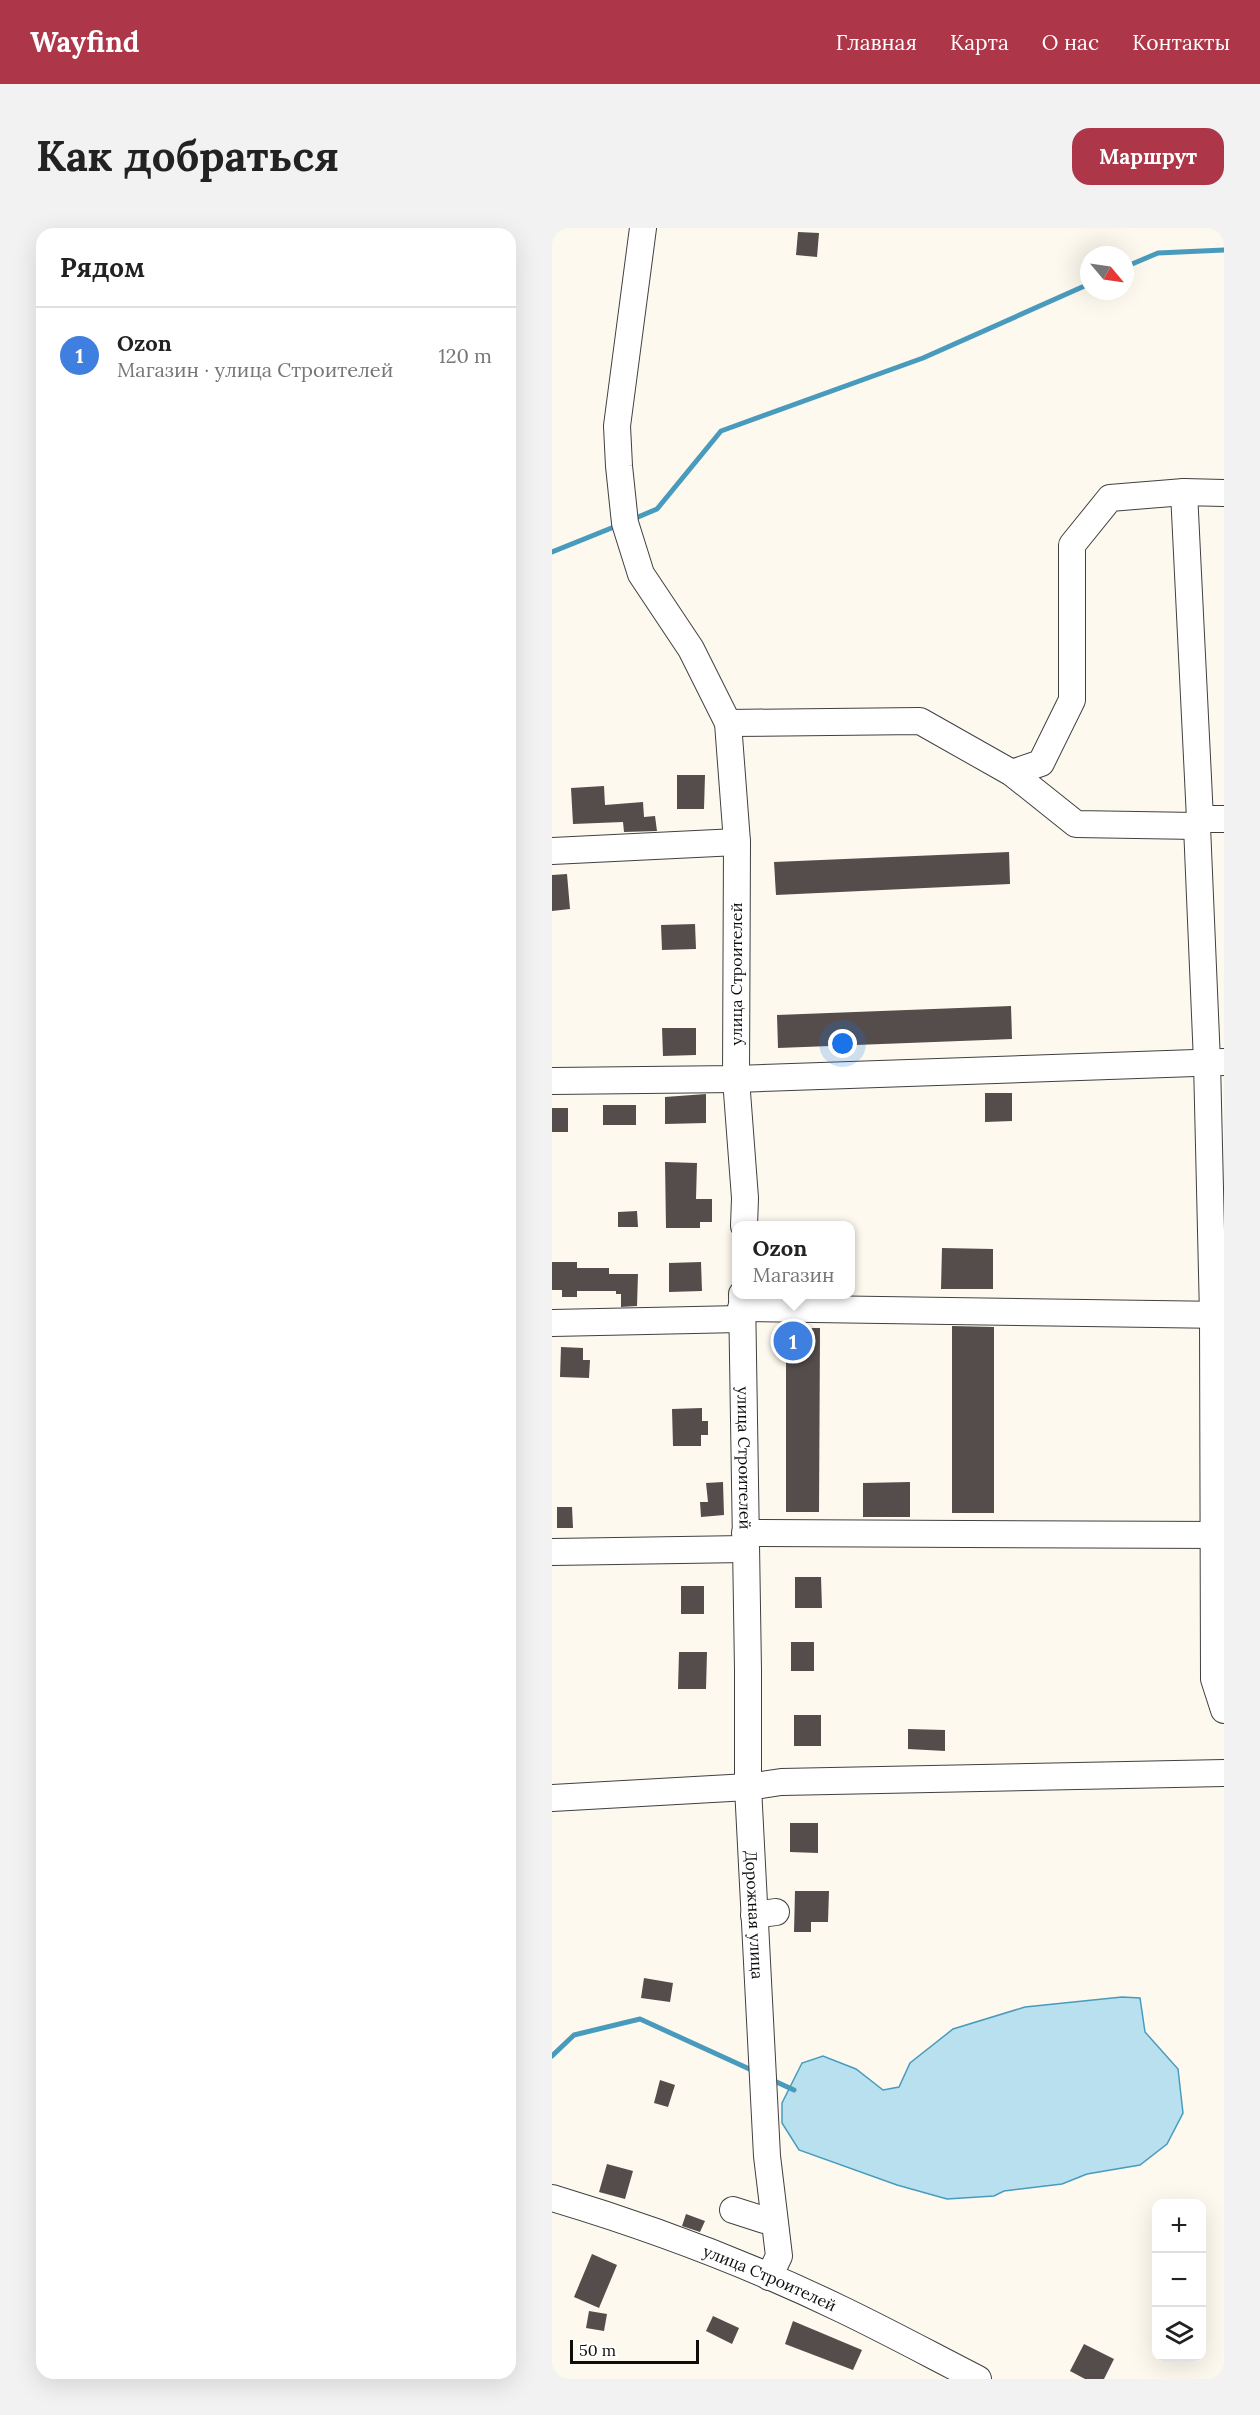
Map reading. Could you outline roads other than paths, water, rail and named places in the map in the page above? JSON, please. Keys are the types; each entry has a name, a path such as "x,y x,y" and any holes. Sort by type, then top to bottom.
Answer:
{"street":[{"path":"643,228 617,426 625,523 641,574 691,649 728,723 920,721 1012,773 1076,824 1207,821"},
{"path":"1012,773 1041,763 1072,700 1072,545 1110,498 1184,492 1224,493"},
{"path":"1184,492 1207,821 1215,1062 1219,1315 1218,1535 1214,1679 1224,1710"},
{"name":"улица Строителей","path":"728,723 737,842 736,1079 745,1198 744,1221"},
{"path":"552,851 737,842"},
{"path":"552,1081 736,1079 1215,1062"},
{"path":"552,1323 741,1307 1219,1315"},
{"name":"улица Строителей","path":"741,1307 745,1541"},
{"path":"552,1552 745,1541 1218,1535"},
{"name":"Дорожная улица","path":"745,1541 748,1787 765,1914 767,2156 779,2256 769,2277"},
{"path":"552,1798 748,1787 781,1782 1224,1773"},
{"name":"улица Строителей","path":"552,2198 604,2214 769,2277 841,2309 978,2379"},
{"path":"734,2210 764,2220 774,2218"}],"water":[{"path":"1122,1997 1140,1998 1145,2032 1178,2069 1183,2113 1167,2144 1140,2165 1087,2174 1062,2184 1004,2191 994,2196 947,2199 897,2185 799,2150 782,2123 782,2103 802,2063 823,2056 856,2069 883,2090 899,2087 910,2063 953,2029 1025,2007"}],"waterway":[{"path":"1134,263 1158,253 1224,250"},
{"path":"631,520 657,509 721,431 923,358 1080,288"},
{"path":"552,552 619,525"},
{"path":"552,2056 574,2035 640,2019 756,2072"},
{"path":"770,2079 794,2090"}],"place":[{"name":"Ozon","path":"793,1341"}]}
